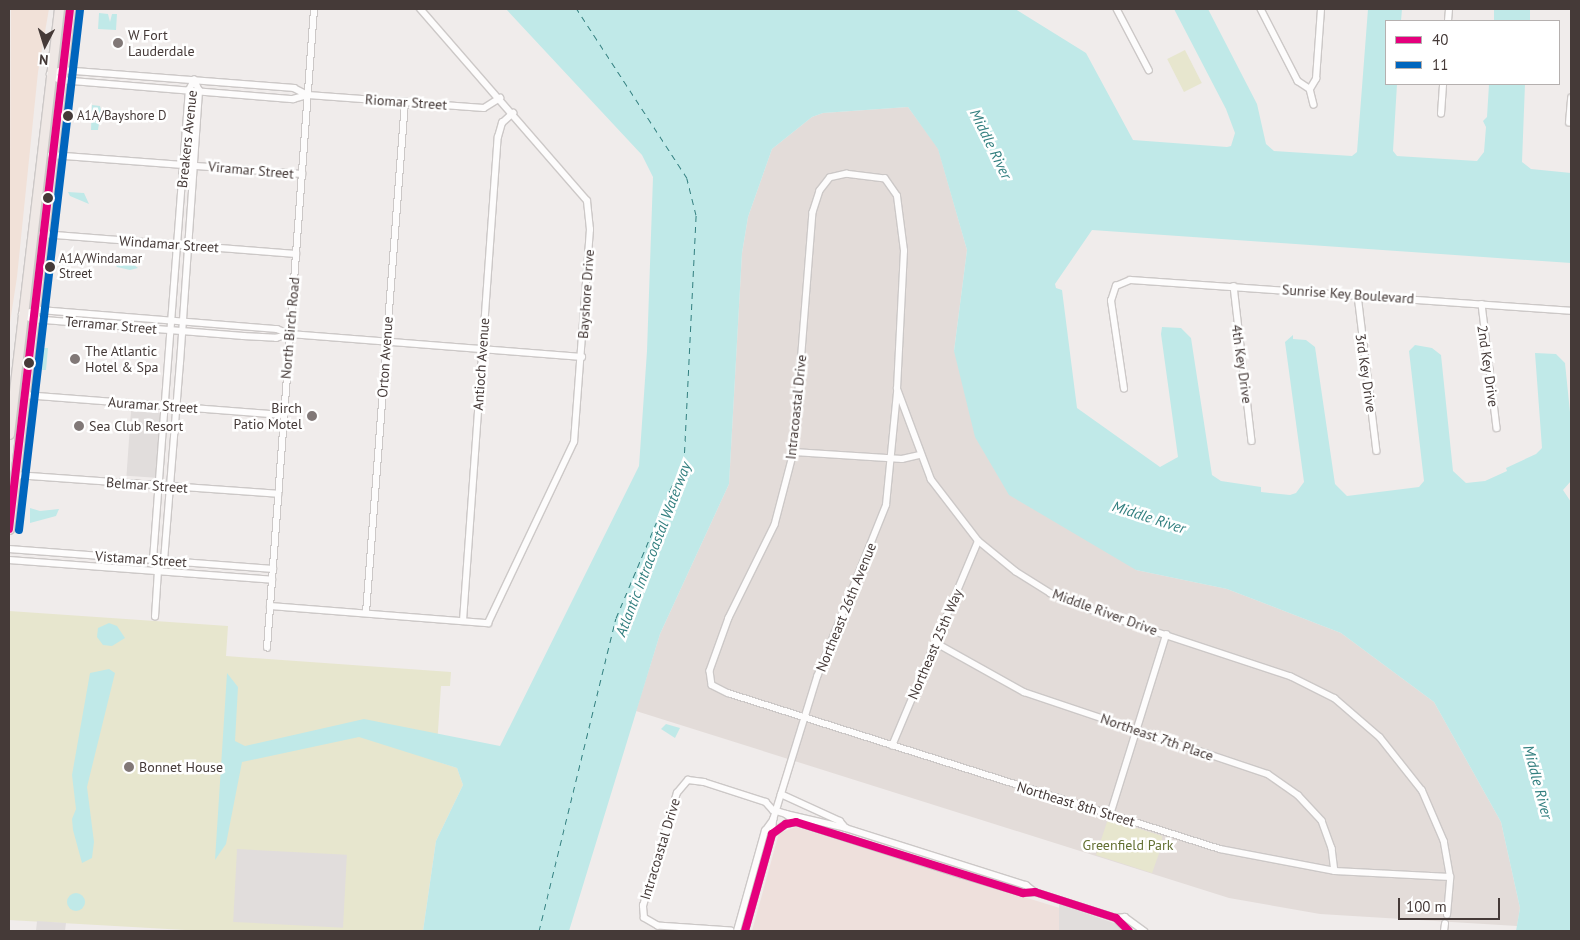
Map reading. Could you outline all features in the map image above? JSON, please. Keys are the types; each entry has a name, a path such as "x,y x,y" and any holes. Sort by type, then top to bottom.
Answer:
{"main road":[{"path":"9,434 59,9"},
{"path":"9,529 50,155 70,9"}],"street":[{"name":"North Birch Road","path":"267,648 314,9"},
{"name":"Bayshore Drive","path":"420,9 580,190 589,207 582,357 572,449 488,623 463,621"},
{"path":"1117,9 1149,70"},
{"path":"1261,9 1298,81 1310,89 1314,105"},
{"path":"1310,89 1315,83 1321,9"},
{"name":"Riomar Street","path":"50,74 62,70 194,80 294,88 308,94 484,108 500,98"},
{"name":"Riomar Street","path":"50,74 60,80 293,99 308,94"},
{"name":"Breakers Avenue","path":"158,571 153,560 189,90 194,80"},
{"name":"Breakers Avenue","path":"155,617 158,571 164,561 183,331 199,91 194,80"},
{"path":"1441,114 1443,85"},
{"path":"1570,123 1571,98"},
{"name":"Orton Avenue","path":"366,613 405,101"},
{"name":"Antioch Avenue","path":"463,621 498,138 502,123 513,113"},
{"name":"Viramar Street","path":"50,155 302,174"},
{"name":"Middle River Drive","path":"858,174 885,179 897,196 904,251 897,389 920,455 931,480 978,541 1016,572 1051,594 1291,677 1335,699 1380,738 1422,791 1444,842 1450,877 1447,915"},
{"name":"Intracoastal Drive","path":"712,685 710,671 729,618 775,525 794,452 813,212 820,192 830,178 858,174"},
{"name":"Windamar Street","path":"42,234 296,254"},
{"name":"Sunrise Key Boulevard","path":"1124,389 1111,301 1116,286 1125,281 1234,286 1571,310"},
{"name":"4th Key Drive","path":"1234,286 1252,441"},
{"name":"3rd Key Drive","path":"1358,295 1377,451"},
{"name":"2nd Key Drive","path":"1482,304 1496,428"},
{"name":"Terramar Street","path":"22,314 171,320 277,329 290,334 582,357"},
{"name":"Terramar Street","path":"33,314 170,330 276,338 290,334"},
{"name":"Northeast 26th Avenue","path":"745,931 772,834 773,820 804,718 840,615 881,520 891,458 897,389"},
{"name":"Auramar Street","path":"24,395 283,415"},
{"path":"794,452 891,458 920,455"},
{"name":"Belmar Street","path":"15,474 278,494"},
{"name":"Northeast 25th Way","path":"892,746 978,541"},
{"name":"Vistamar Street","path":"9,549 273,569"},
{"path":"47,563 48,552"},
{"name":"Vistamar Street","path":"9,560 272,580"},
{"path":"215,576 216,565"},
{"path":"270,606 463,621"},
{"path":"1110,815 1166,635"},
{"name":"Northeast 7th Place","path":"936,643 1024,692 1268,774 1298,795 1322,821 1332,848 1335,871"},
{"name":"Northeast 8th Street","path":"712,685 728,693 804,718 1220,849 1335,871 1450,877"},
{"name":"Intracoastal Drive","path":"731,931 658,926 644,918 645,898 677,793 684,782 704,782 766,802 776,811"},
{"path":"781,794 840,821 846,828"},
{"path":"776,811 846,828 1026,885 1035,892 1116,918 1125,917 1143,929 1151,931"},
{"path":"786,814 796,822 1023,894 1035,892"},
{"name":"Northeast 26th Avenue","path":"737,931 765,831 773,820"},
{"path":"772,834 786,824 796,822"},
{"path":"1116,918 1129,931"},
{"path":"1444,931 1445,924"}],"shaded area":[{"path":"908,107 938,148 967,250 954,351 1136,570 1227,589 1341,633 1434,702 1501,822 1520,908 1517,926 1320,914 1229,898 636,711 660,634 729,484 742,253 748,217 772,149 812,117 823,113"},
{"path":"131,411 160,413 155,478 126,476"},
{"path":"796,827 1115,925 1122,931 752,931 779,833"},
{"path":"237,849 347,855 343,928 233,922"},
{"path":"1059,904 1120,925 1126,931 1059,931"},
{"path":"37,921 66,923 65,931 36,931"}],"green space":[{"path":"1185,50 1202,83 1184,92 1167,59"},
{"path":"9,611 228,626 226,656 451,672 450,686 441,686 436,761 457,768 463,785 436,841 423,931 203,931 9,920"},
{"name":"Greenfield Park","path":"1108,819 1162,836 1162,845 1152,873 1096,855"}],"sand":[{"path":"11,9 49,9 38,72 17,277 9,329"}],"water":[{"path":"506,9 1015,9 1086,53 1133,140 1227,147 1231,146 1235,133 1226,109 1174,9 1208,9 1257,104 1266,144 1274,151 1352,156 1357,152 1368,9 1402,9 1401,20 1385,20 1385,85 1397,85 1393,151 1397,156 1477,161 1484,152 1486,127 1483,121 1487,117 1489,85 1525,85 1522,162 1531,169 1571,173 1571,263 1092,230 1055,284 1056,288 1062,290 1077,408 1160,467 1178,457 1161,334 1162,327 1181,328 1191,338 1212,475 1221,481 1261,487 1261,492 1290,495 1296,493 1304,482 1285,342 1293,335 1293,339 1306,340 1315,347 1335,484 1347,496 1419,487 1424,481 1409,351 1415,345 1432,348 1441,355 1453,471 1466,483 1485,481 1507,471 1506,468 1536,454 1542,448 1535,353 1556,354 1565,363 1571,422 1571,481 1563,490 1571,502 1571,931 1516,931 1520,908 1501,822 1434,702 1341,633 1227,589 1136,570 1009,495 975,437 954,351 967,250 938,149 908,107 823,113 812,117 772,149 748,217 742,253 729,484 660,634 569,931 423,931 436,841 463,785 457,768 359,737 242,762 226,844 215,860 227,673 238,687 235,741 245,746 364,719 500,746 639,466 647,351 653,177 642,155"},
{"path":"1494,9 1530,9 1530,20 1494,20"},
{"path":"99,13 108,14 110,22 112,14 117,14 116,30 98,29"},
{"path":"92,105 100,106 101,110 98,130 91,130"},
{"path":"68,192 84,193 89,204 70,196"},
{"path":"120,260 129,261 138,268 130,270 117,267 114,263"},
{"path":"43,348 48,348 46,370 42,370"},
{"path":"30,508 40,511 59,509 56,516 30,523"},
{"path":"109,623 117,626 125,638 112,646 103,645 97,637 98,628"},
{"path":"109,669 115,673 87,787 94,842 92,858 82,863 73,830 72,819 76,809 72,775 90,673"},
{"path":"666,724 680,728 675,738 661,729"},
{"path":"72,893 80,893 85,898 83,909 72,911 67,906 67,898"}],"ferry route":[{"path":"539,931 616,618 670,490 684,463 696,215 687,178 577,9"}],"transit line":[{"name":"40","path":"9,529 70,9"},
{"name":"11","path":"19,530 80,10"},
{"name":"40","path":"745,931 772,834 786,824 796,822 1023,893 1035,892 1116,918 1129,931"}],"place":[{"name":"W Fort Lauderdale","path":"118,43"},
{"name":"A1A/Bayshore D","path":"68,116"},
{"name":"A1A/Windamar Street","path":"50,267"},
{"name":"The Atlantic Hotel & Spa","path":"75,359"},
{"name":"Birch Patio Motel","path":"312,416"},
{"name":"Sea Club Resort","path":"79,426"},
{"name":"Bonnet House","path":"129,767"}],"water label":[{"name":"Middle River","path":"991,144"},
{"name":"Middle River","path":"1149,517"},
{"name":"Atlantic Intracoastal Waterway","path":"653,549"},
{"name":"Middle River","path":"1538,782"}]}
